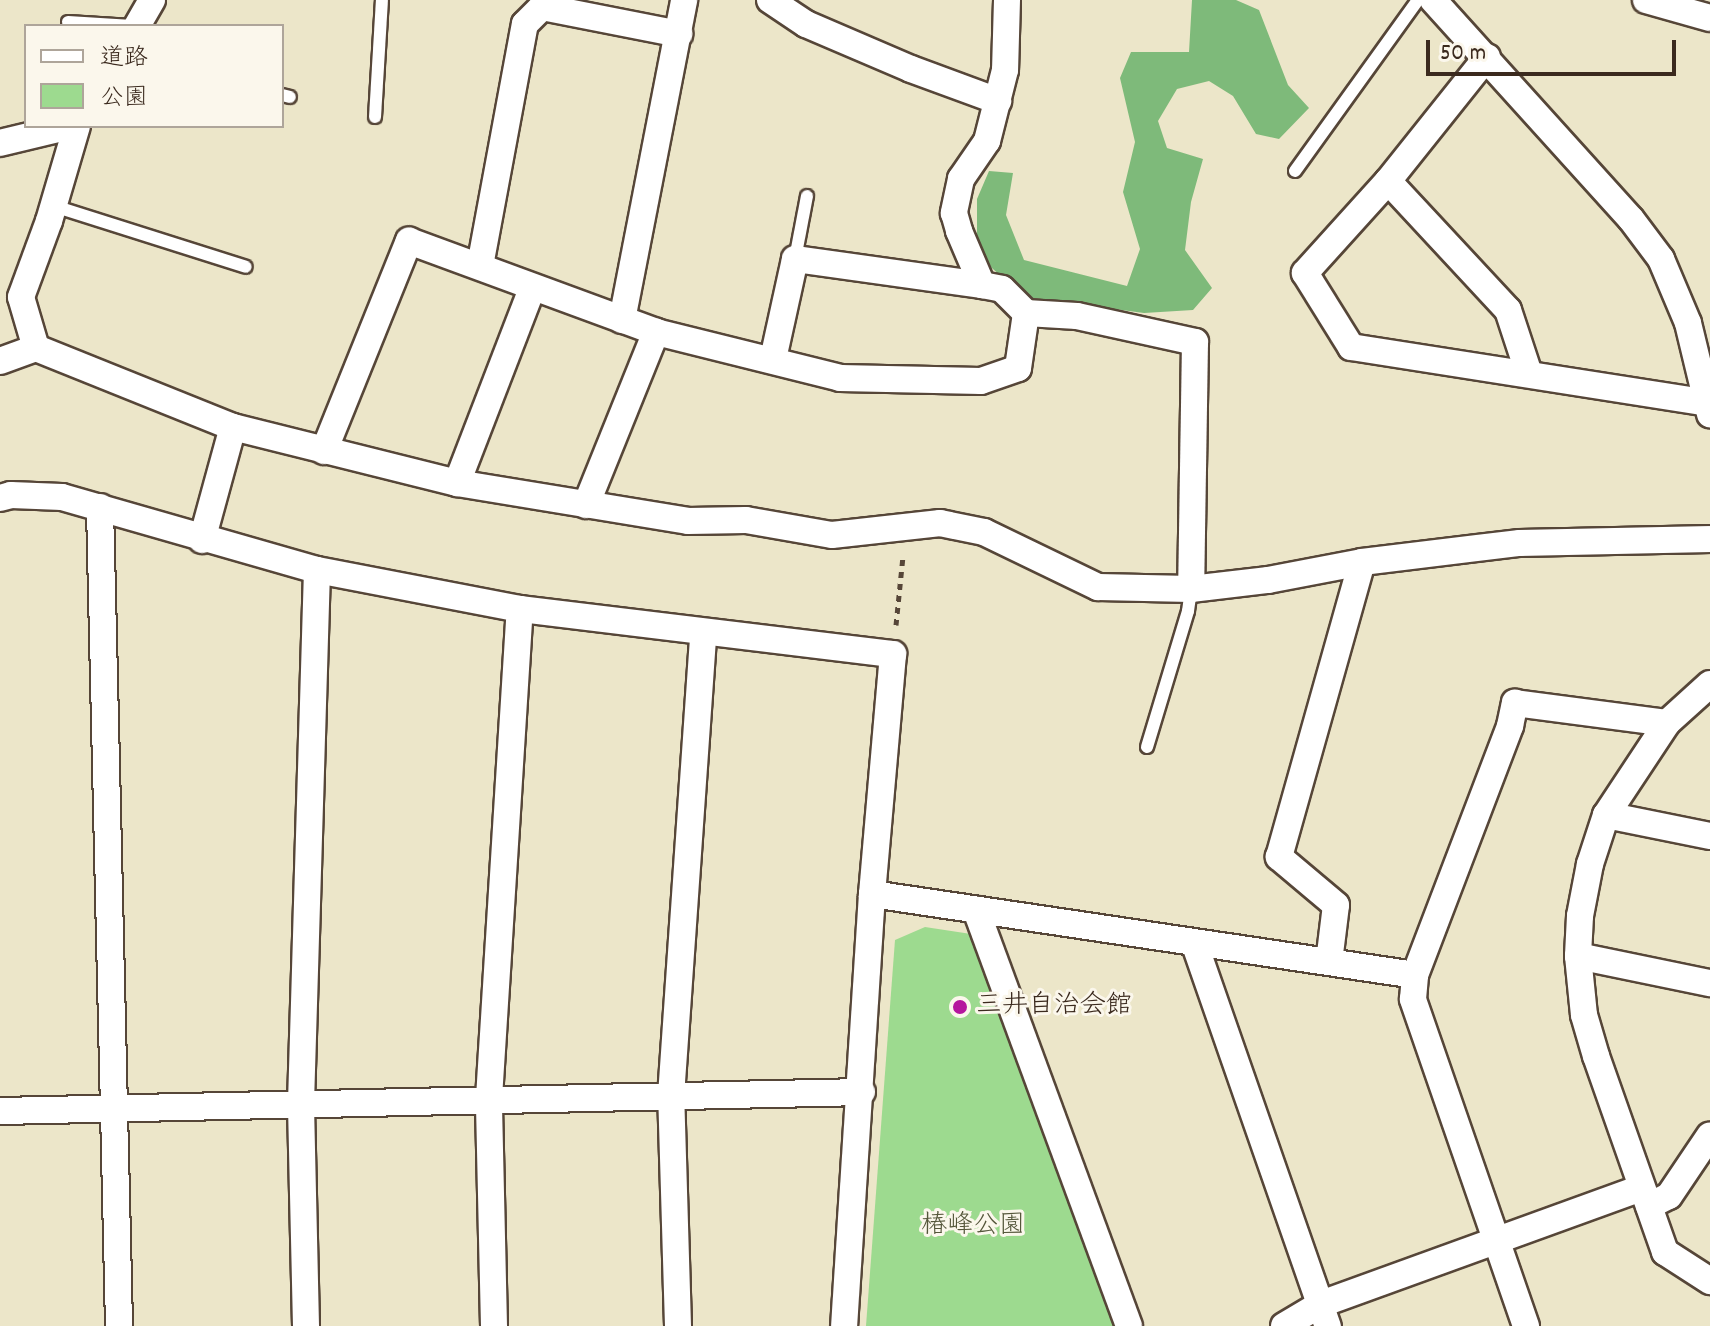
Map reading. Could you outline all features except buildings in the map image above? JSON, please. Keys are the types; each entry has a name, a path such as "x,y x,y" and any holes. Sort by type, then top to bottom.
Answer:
{"street":[{"path":"136,24 152,0"},
{"path":"622,320 684,0"},
{"path":"982,285 954,213 961,179 987,141 998,101 1005,70 1007,0"},
{"path":"1433,0 1487,57 1661,259 1688,323 1709,405 1351,347 1305,273 1388,181 1487,57"},
{"path":"1646,0 1710,18"},
{"path":"780,3 806,24 998,101"},
{"path":"480,266 525,24 542,7 679,34"},
{"path":"0,143 65,128"},
{"path":"36,348 21,297 54,206 74,128"},
{"path":"1388,181 1508,310 1529,374"},
{"path":"324,451 409,241 480,266 532,289 656,332 840,378 981,381 1018,368 1026,313"},
{"path":"773,359 795,259 1002,289 1026,313 1077,316 1195,342 1191,589"},
{"path":"457,483 532,289"},
{"path":"586,505 656,332"},
{"path":"0,361 36,348 233,427 457,483 688,521 746,520 832,535 940,523 984,532 1098,587 1191,589 1268,580 1362,562 1520,543 1710,539"},
{"path":"202,540 233,427"},
{"path":"0,498 11,495 62,497 202,540 317,570 520,609 893,654 872,894 862,1092 844,1326"},
{"path":"100,507 119,1326"},
{"path":"1329,962 1336,905 1279,857 1362,562"},
{"path":"306,1326 301,1103 317,570"},
{"path":"494,1326 489,1098 520,609"},
{"path":"678,1326 671,1096 703,633"},
{"path":"1710,684 1667,723 1606,815 1590,864 1580,916 1578,956 1584,1015 1665,1252 1710,1281"},
{"path":"1526,1326 1413,999 1415,975 1510,726 1515,703 1667,723"},
{"path":"1606,815 1710,836"},
{"path":"872,894 1195,945 1415,975"},
{"path":"976,910 1129,1326"},
{"path":"1195,945 1325,1315"},
{"path":"1578,956 1710,983"},
{"path":"0,1111 862,1092"},
{"path":"1284,1326 1325,1315 1496,1240 1645,1197 1669,1196 1710,1135"}],"lane":[{"path":"375,117 382,0"},
{"path":"1295,171 1418,0"},
{"path":"68,22 102,24"},
{"path":"795,259 807,196"},
{"path":"54,206 246,267"},
{"path":"1147,747 1188,611 1191,589"}],"path":[{"path":"893,654 906,525"}],"green space":[{"path":"1192,0 1236,0 1259,10 1288,85 1309,108 1279,139 1256,134 1233,96 1209,81 1177,89 1158,121 1167,148 1203,159 1191,202 1185,250 1212,288 1193,310 1144,313 1025,297 977,255 977,199 989,171 1013,173 1006,215 1024,260 1127,286 1140,249 1123,192 1135,142 1120,78 1131,52 1189,52"},
{"name":"椿峰公園","path":"925,927 971,934 1115,1326 866,1326 895,940"}],"place":[{"name":"三井自治会館","path":"960,1007"}]}
